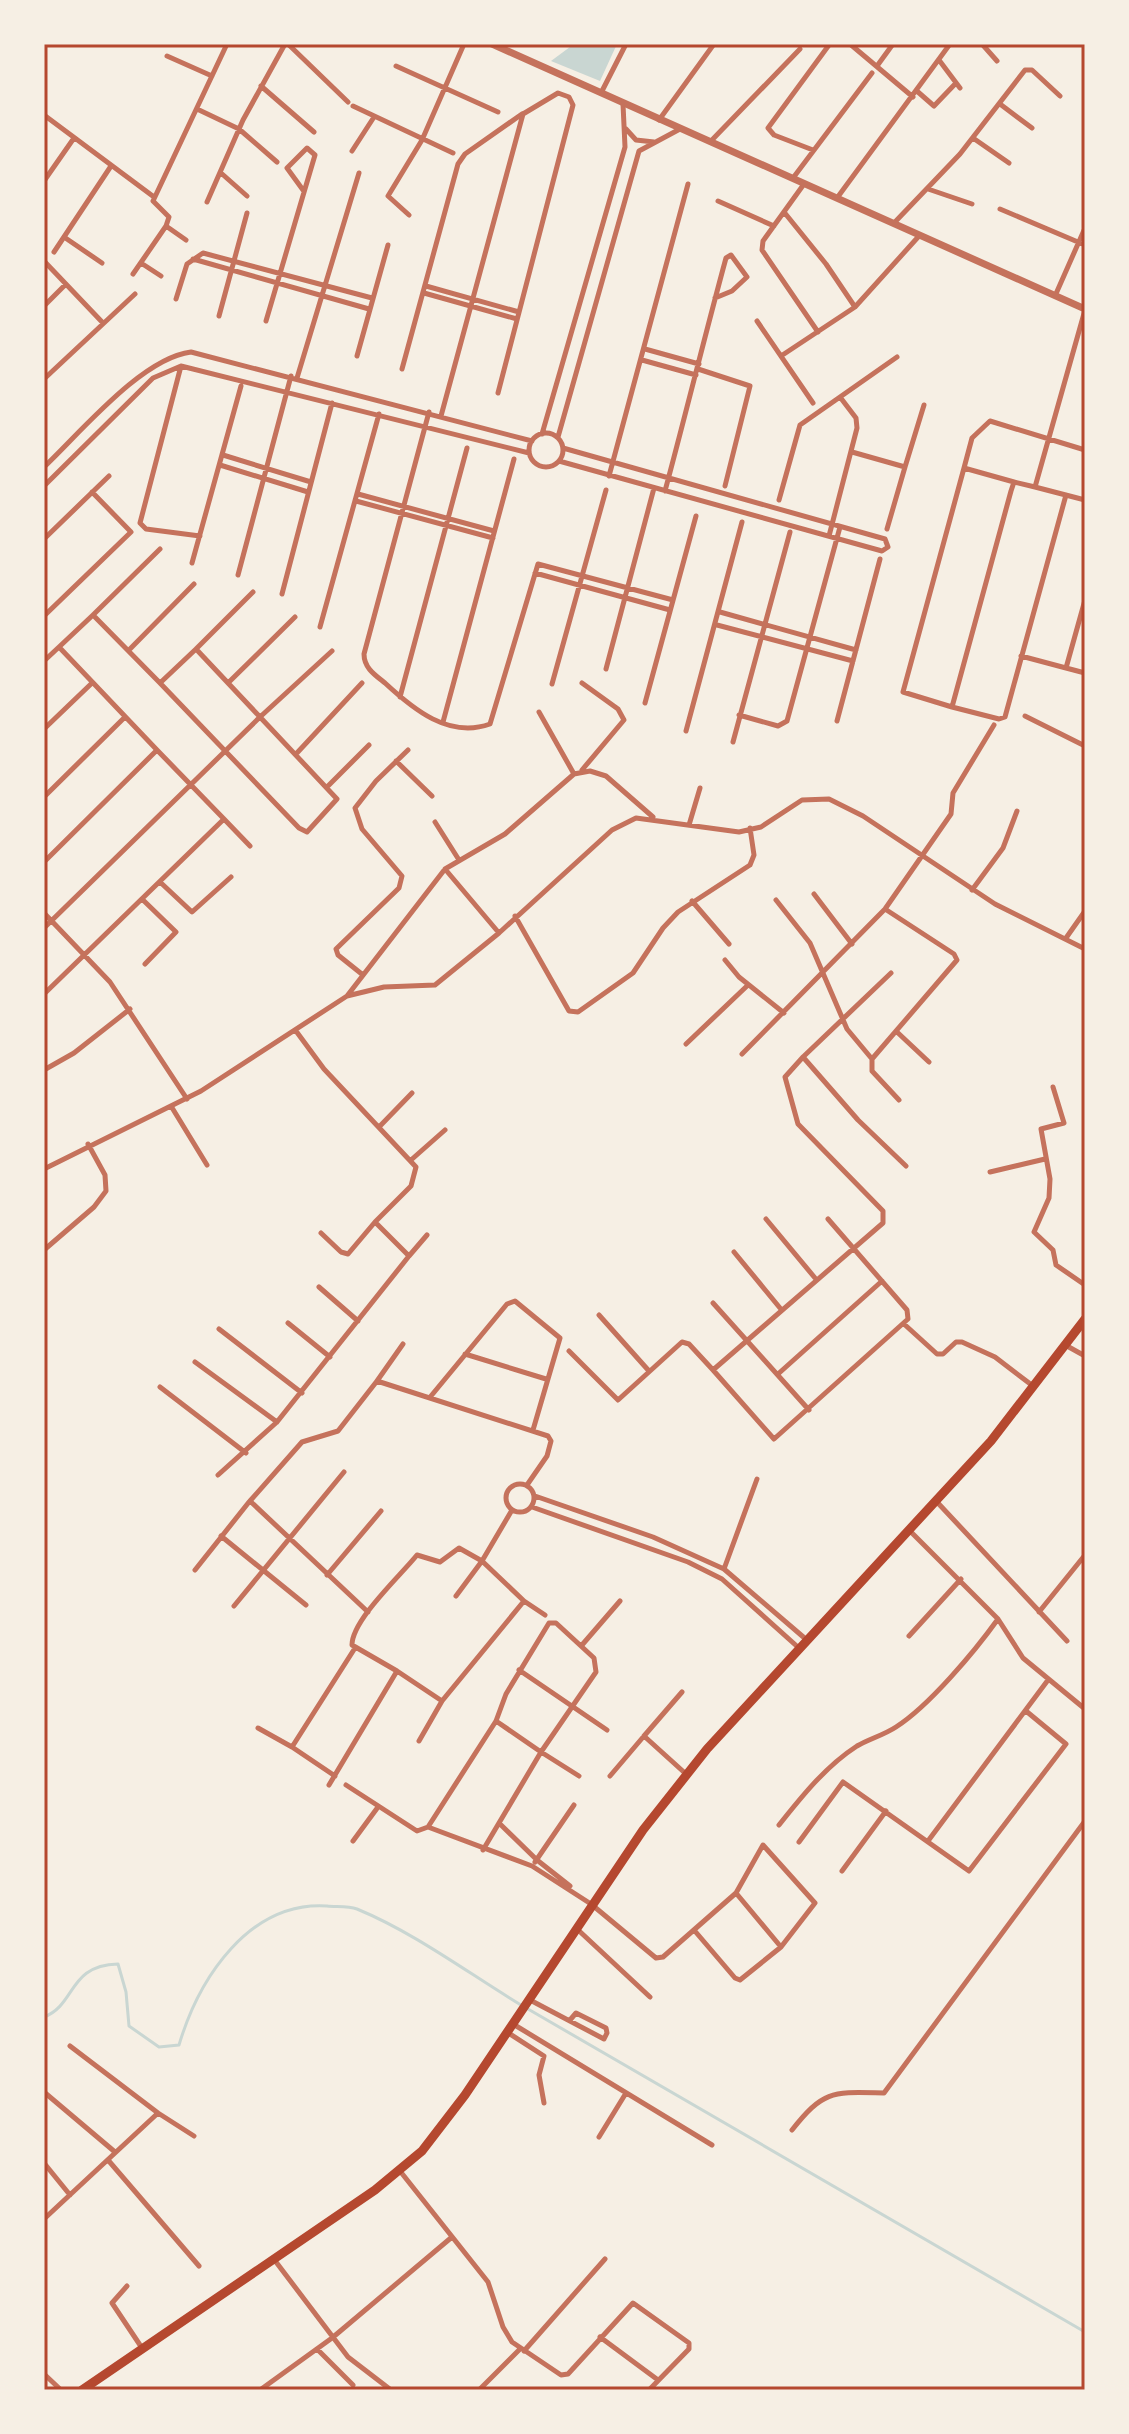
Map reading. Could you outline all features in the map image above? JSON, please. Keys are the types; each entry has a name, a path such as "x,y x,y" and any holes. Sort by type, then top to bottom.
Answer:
{"main road":[{"path":"82,2390 400,2171 435,2136 591,1904 687,1775 911,1532 1067,1346 1085,1319"}],"street":[{"path":"133,274 170,219 153,204 154,197 227,44"},
{"path":"207,202 239,129 286,44 350,104 453,153"},
{"path":"409,215 388,196 422,140 464,44"},
{"path":"601,94 626,44"},
{"path":"659,120 714,44"},
{"path":"850,44 934,106 958,86 939,60"},
{"path":"877,66 893,44"},
{"path":"837,198 950,44"},
{"path":"982,44 997,61"},
{"path":"496,45 1085,309 1035,487"},
{"path":"813,150 774,135 768,128 829,45"},
{"path":"710,142 800,49"},
{"path":"167,56 212,76"},
{"path":"396,66 498,112"},
{"path":"893,224 973,138 1028,69 1060,96"},
{"path":"792,179 872,73"},
{"path":"261,86 314,132"},
{"path":"402,369 461,158 555,93 569,97 573,105 498,393"},
{"path":"529,453 532,441 542,434 625,147 623,104"},
{"path":"1000,104 1032,128"},
{"path":"197,109 239,129 277,162"},
{"path":"441,416 523,114"},
{"path":"44,115 154,197"},
{"path":"352,151 374,117"},
{"path":"624,126 636,140 663,140"},
{"path":"625,147 639,151 680,129"},
{"path":"44,181 74,138"},
{"path":"973,138 1009,163"},
{"path":"266,321 315,155 307,148 287,168 303,190"},
{"path":"559,461 563,448 558,437 639,151"},
{"path":"54,252 111,166"},
{"path":"221,173 247,196"},
{"path":"238,575 287,392 327,287 359,173"},
{"path":"609,476 688,184"},
{"path":"804,184 763,241 762,250 818,332"},
{"path":"928,189 972,204"},
{"path":"718,201 774,226"},
{"path":"1000,209 1082,244"},
{"path":"784,212 826,264 855,307"},
{"path":"219,316 247,213"},
{"path":"166,226 186,240"},
{"path":"1055,296 1082,244 1085,228"},
{"path":"781,356 855,307 919,236"},
{"path":"64,237 102,263"},
{"path":"357,356 388,245"},
{"path":"176,299 185,267 203,253 372,298"},
{"path":"201,264 203,253"},
{"path":"665,491 698,369 715,298 726,258 731,255 747,277 732,291 715,298"},
{"path":"193,259 201,264 369,309"},
{"path":"44,261 103,323"},
{"path":"141,263 161,276"},
{"path":"44,306 66,284"},
{"path":"426,286 472,298 518,316"},
{"path":"424,293 518,316"},
{"path":"44,379 135,294"},
{"path":"757,321 813,403"},
{"path":"645,349 750,386 725,486"},
{"path":"44,467 149,367 172,355 202,353 532,441"},
{"path":"779,500 800,425 897,357"},
{"path":"642,360 698,369"},
{"path":"44,486 153,378 181,366 529,453 541,467 559,461 882,551 888,547 885,539 563,448"},
{"path":"181,366 140,523 146,529 200,536"},
{"path":"149,367 153,378"},
{"path":"192,563 241,386"},
{"path":"829,536 857,423 840,397"},
{"path":"282,594 332,403"},
{"path":"887,529 924,405"},
{"path":"429,412 364,654 367,667 418,713 465,727 490,724 538,564 673,600"},
{"path":"320,627 379,414"},
{"path":"1066,495 1002,719 903,692 972,438 986,422 1085,450"},
{"path":"542,434 558,437"},
{"path":"400,697 467,448"},
{"path":"852,452 905,467"},
{"path":"223,455 311,482"},
{"path":"443,722 514,459"},
{"path":"220,465 308,492"},
{"path":"964,468 1085,500"},
{"path":"44,539 109,476"},
{"path":"952,707 1014,482"},
{"path":"606,669 654,488"},
{"path":"552,684 606,490"},
{"path":"44,616 131,532 92,492"},
{"path":"358,494 494,534"},
{"path":"356,501 404,510"},
{"path":"645,703 696,516"},
{"path":"686,731 717,625 742,522"},
{"path":"739,715 783,725 840,527"},
{"path":"733,742 790,532"},
{"path":"44,661 160,549"},
{"path":"837,721 880,559"},
{"path":"535,573 670,610"},
{"path":"129,650 194,584"},
{"path":"160,683 253,592"},
{"path":"1066,668 1085,600"},
{"path":"720,612 856,650"},
{"path":"93,615 304,832 337,799 196,649"},
{"path":"228,683 295,617"},
{"path":"717,625 853,661"},
{"path":"59,647 250,846"},
{"path":"44,928 332,651"},
{"path":"1021,656 1085,673"},
{"path":"44,729 92,683"},
{"path":"296,754 362,683"},
{"path":"44,1169 88,1144 187,1099 347,996 445,869 505,834 574,774 582,771 624,720 618,709 582,683"},
{"path":"539,712 574,774"},
{"path":"1025,716 1085,746"},
{"path":"44,797 125,717"},
{"path":"742,1054 885,909 951,814 953,793 994,725"},
{"path":"327,787 369,745"},
{"path":"44,862 157,750"},
{"path":"363,975 338,955 336,949 399,888 402,876 362,829 355,808 408,750"},
{"path":"396,761 432,796"},
{"path":"582,771 606,776 653,818"},
{"path":"689,825 700,788"},
{"path":"347,996 384,987 435,985 499,933 623,822 653,818 739,832 761,827 802,800 821,797 863,816 972,890 1085,949"},
{"path":"972,890 998,856 1017,811"},
{"path":"44,994 224,819"},
{"path":"435,822 459,860"},
{"path":"515,916 568,1009 575,1013 633,973 663,928 692,901 752,862 750,828"},
{"path":"445,869 499,933"},
{"path":"160,882 192,912 231,877"},
{"path":"814,894 852,944"},
{"path":"143,900 176,932 145,964"},
{"path":"776,900 810,943 852,1038 872,1059"},
{"path":"692,901 729,944"},
{"path":"885,909 954,954 957,960 872,1059 872,1071 899,1100"},
{"path":"1066,938 1085,911"},
{"path":"44,913 86,955 130,1009 187,1099"},
{"path":"725,960 748,985 784,1013"},
{"path":"713,1370 780,1308 883,1223 884,1214 794,1118 785,1077 891,973"},
{"path":"686,1044 748,985"},
{"path":"44,1070 74,1053 130,1009"},
{"path":"296,1031 324,1069 411,1160 417,1172 413,1182 348,1254 321,1233"},
{"path":"897,1032 929,1062"},
{"path":"803,1057 858,1120 906,1166"},
{"path":"1053,1087 1064,1123 1041,1129 1049,1198 1034,1232 1053,1250 1056,1265 1085,1285"},
{"path":"380,1126 412,1093"},
{"path":"171,1106 207,1165"},
{"path":"411,1160 445,1130"},
{"path":"44,1250 94,1207 106,1191 105,1175 88,1144"},
{"path":"44,1159 55,1162"},
{"path":"990,1172 1045,1159"},
{"path":"766,1219 815,1278"},
{"path":"569,1351 615,1400 621,1399 684,1342 774,1439 904,1324 907,1310 828,1219"},
{"path":"375,1222 409,1256"},
{"path":"218,1475 277,1422 427,1235"},
{"path":"734,1252 780,1308"},
{"path":"778,1374 882,1281"},
{"path":"319,1287 358,1321"},
{"path":"431,1396 507,1304 515,1301 559,1335 533,1430"},
{"path":"713,1303 809,1410"},
{"path":"599,1315 649,1371"},
{"path":"288,1323 330,1357"},
{"path":"904,1324 937,1354 962,1342 995,1357 1034,1386"},
{"path":"219,1329 302,1393"},
{"path":"195,1570 302,1442 338,1431 403,1344"},
{"path":"1067,1346 1085,1356"},
{"path":"465,1354 546,1379"},
{"path":"195,1362 277,1422"},
{"path":"377,1381 548,1436 551,1441 547,1456 527,1485"},
{"path":"160,1387 246,1453"},
{"path":"234,1606 344,1472"},
{"path":"724,1569 757,1479"},
{"path":"535,1496 532,1507 524,1512 512,1510 506,1500 507,1492 515,1484 527,1485 535,1496 653,1537 724,1569 809,1641"},
{"path":"250,1501 368,1612"},
{"path":"937,1502 1067,1641"},
{"path":"532,1507 688,1562 722,1579 801,1649"},
{"path":"456,1596 482,1561 512,1510"},
{"path":"327,1575 381,1511"},
{"path":"911,1532 998,1619 1023,1658 1085,1709"},
{"path":"221,1536 306,1605"},
{"path":"442,1701 355,1648 352,1639 368,1612 418,1555 440,1562 459,1548 482,1561 524,1601 545,1615"},
{"path":"1039,1612 1085,1555"},
{"path":"909,1636 961,1579"},
{"path":"419,1741 442,1701 524,1601"},
{"path":"582,1645 620,1601"},
{"path":"779,1825 816,1780 854,1748 896,1727 912,1714 998,1619"},
{"path":"346,1785 417,1831 428,1827 496,1721 519,1670 552,1621 594,1658 596,1672 541,1752 483,1850"},
{"path":"781,1631 788,1623"},
{"path":"292,1747 355,1648"},
{"path":"519,1670 607,1730"},
{"path":"329,1785 397,1671"},
{"path":"928,1841 1048,1680"},
{"path":"610,1776 682,1692"},
{"path":"799,1842 843,1782 969,1871 1066,1744 1026,1711"},
{"path":"496,1721 579,1776"},
{"path":"258,1728 335,1776"},
{"path":"644,1736 687,1775"},
{"path":"535,1863 574,1805"},
{"path":"353,1841 378,1807"},
{"path":"842,1871 886,1811"},
{"path":"792,2130 814,2102 842,2092 884,2093 1085,1821"},
{"path":"499,1823 535,1863 656,1958 663,1957 736,1893 763,1845 813,1899 814,1907 781,1947 738,1980 694,1930"},
{"path":"428,1827 483,1850 535,1863"},
{"path":"736,1893 781,1947"},
{"path":"575,1927 650,1997"},
{"path":"528,2001 604,2039 607,2033 606,2028 584,2015 576,2013 570,2020"},
{"path":"511,2025 712,2145"},
{"path":"511,2025 544,2056 539,2075 544,2103"},
{"path":"70,2046 158,2113 194,2136"},
{"path":"44,2092 115,2152"},
{"path":"599,2137 626,2093"},
{"path":"44,2219 158,2113"},
{"path":"108,2160 199,2266"},
{"path":"44,2163 70,2195"},
{"path":"400,2171 488,2282 503,2327 522,2350 565,2375 631,2304 638,2305 691,2345 653,2389"},
{"path":"260,2390 332,2338 452,2237"},
{"path":"272,2258 348,2357 391,2390"},
{"path":"479,2390 522,2350 605,2259"},
{"path":"127,2286 112,2303 142,2348"},
{"path":"600,2337 658,2380"},
{"path":"317,2349 353,2385"},
{"path":"44,2374 61,2390"}],"shaded area":[{"path":"574,44 617,44 600,81 551,61"}],"waterway":[{"path":"44,2017 62,2004 90,1971 118,1964 126,1992 129,2026 159,2047 179,2045 200,1994 231,1948 251,1930 274,1916 299,1908 327,1906 353,1908 379,1919 420,1941 521,2005"},
{"path":"528,2009 1085,2332"}]}
